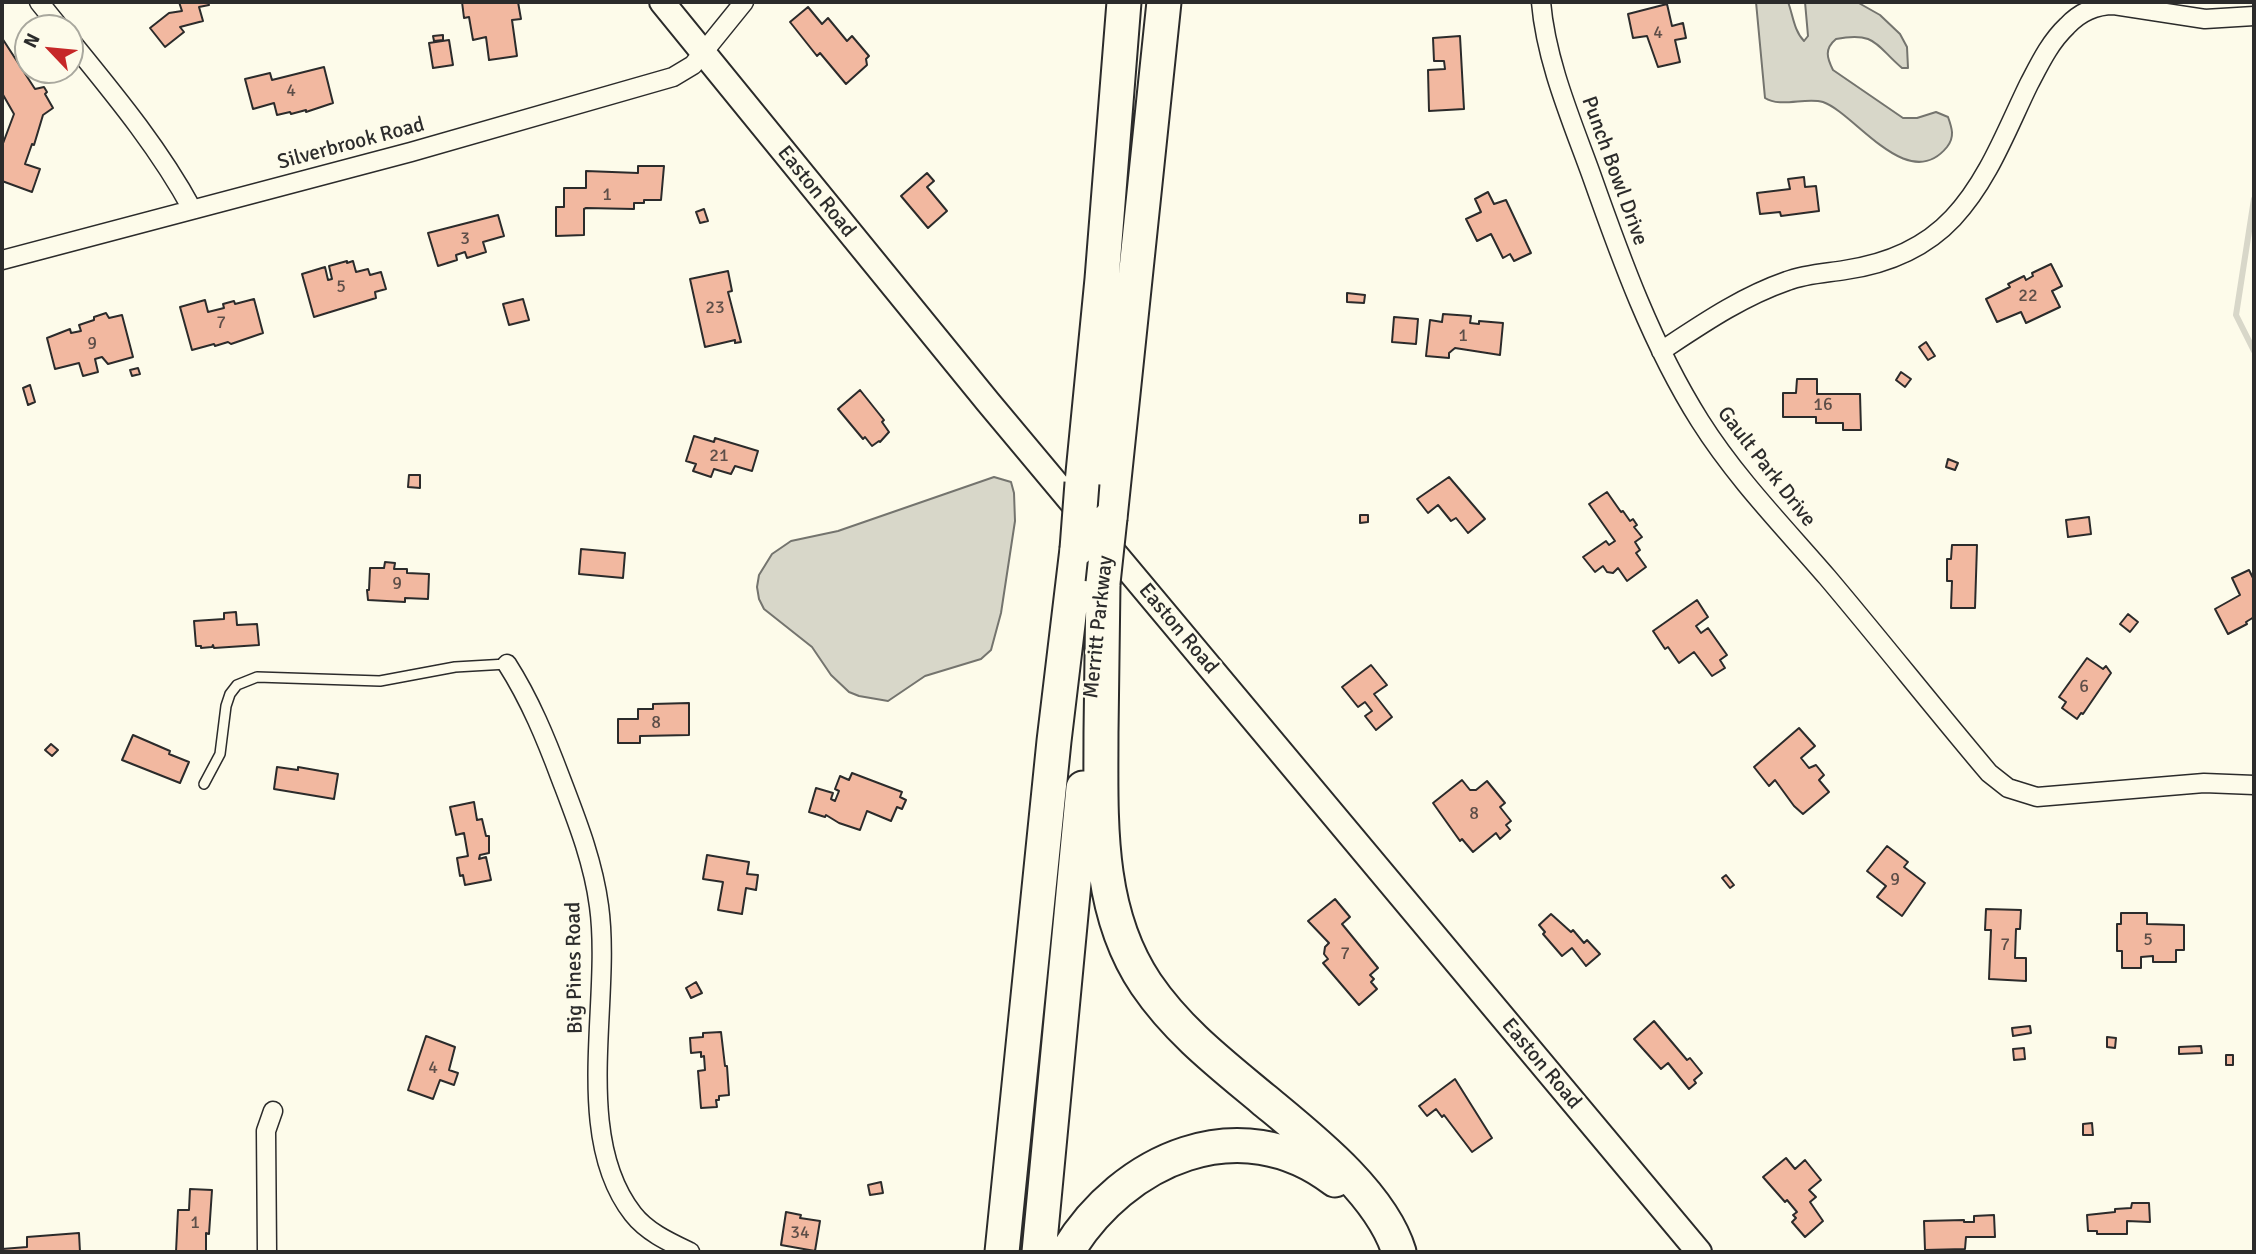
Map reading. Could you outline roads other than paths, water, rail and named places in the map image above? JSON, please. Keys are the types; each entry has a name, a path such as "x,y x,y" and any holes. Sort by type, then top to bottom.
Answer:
{"highway":[{"name":"Merritt Parkway","path":"1002,1252 1051,768 1077,549 1124,2"},
{"name":"Merritt Parkway","path":"1039,1252 1103,583 1164,2"},
{"path":"1103,583 1103,855 1112,905 1133,962 1160,1003 1194,1041 1338,1162 1379,1215 1399,1252"},
{"path":"1067,1252 1093,1215 1134,1179 1186,1153 1211,1147 1246,1145 1301,1159 1332,1177 1379,1215"}],"main road":[{"name":"Easton Road","path":"662,2 988,402 1699,1252"}],"street":[{"name":"Silverbrook Road","path":"2,260 674,77 693,65 744,2"},
{"name":"Punch Bowl Drive","path":"1541,2 1546,38 1572,120 1620,256 1661,351"},
{"path":"1661,351 1752,295 1790,279 1888,260 1918,246 1940,231 1964,205 1979,183 2051,46 2067,25 2080,15 2100,6 2114,5 2205,19 2254,16"},
{"path":"84,57 166,164 192,209"},
{"name":"Gault Park Drive","path":"1661,351 1699,420 1740,478 1999,783 2019,793 2044,797 2204,783 2254,785"},
{"name":"Big Pines Road","path":"507,664 541,728 587,845 592,868 599,908 601,948 598,1097 601,1138 606,1159 616,1187 633,1215 662,1238 690,1252"},
{"path":"267,1252 266,1131 273,1111"}],"lane":[{"path":"204,785 220,754 230,694 237,685 257,677 380,681 455,667 507,664"}],"waterway":[{"path":"2254,199 2236,315 2254,351"}]}
